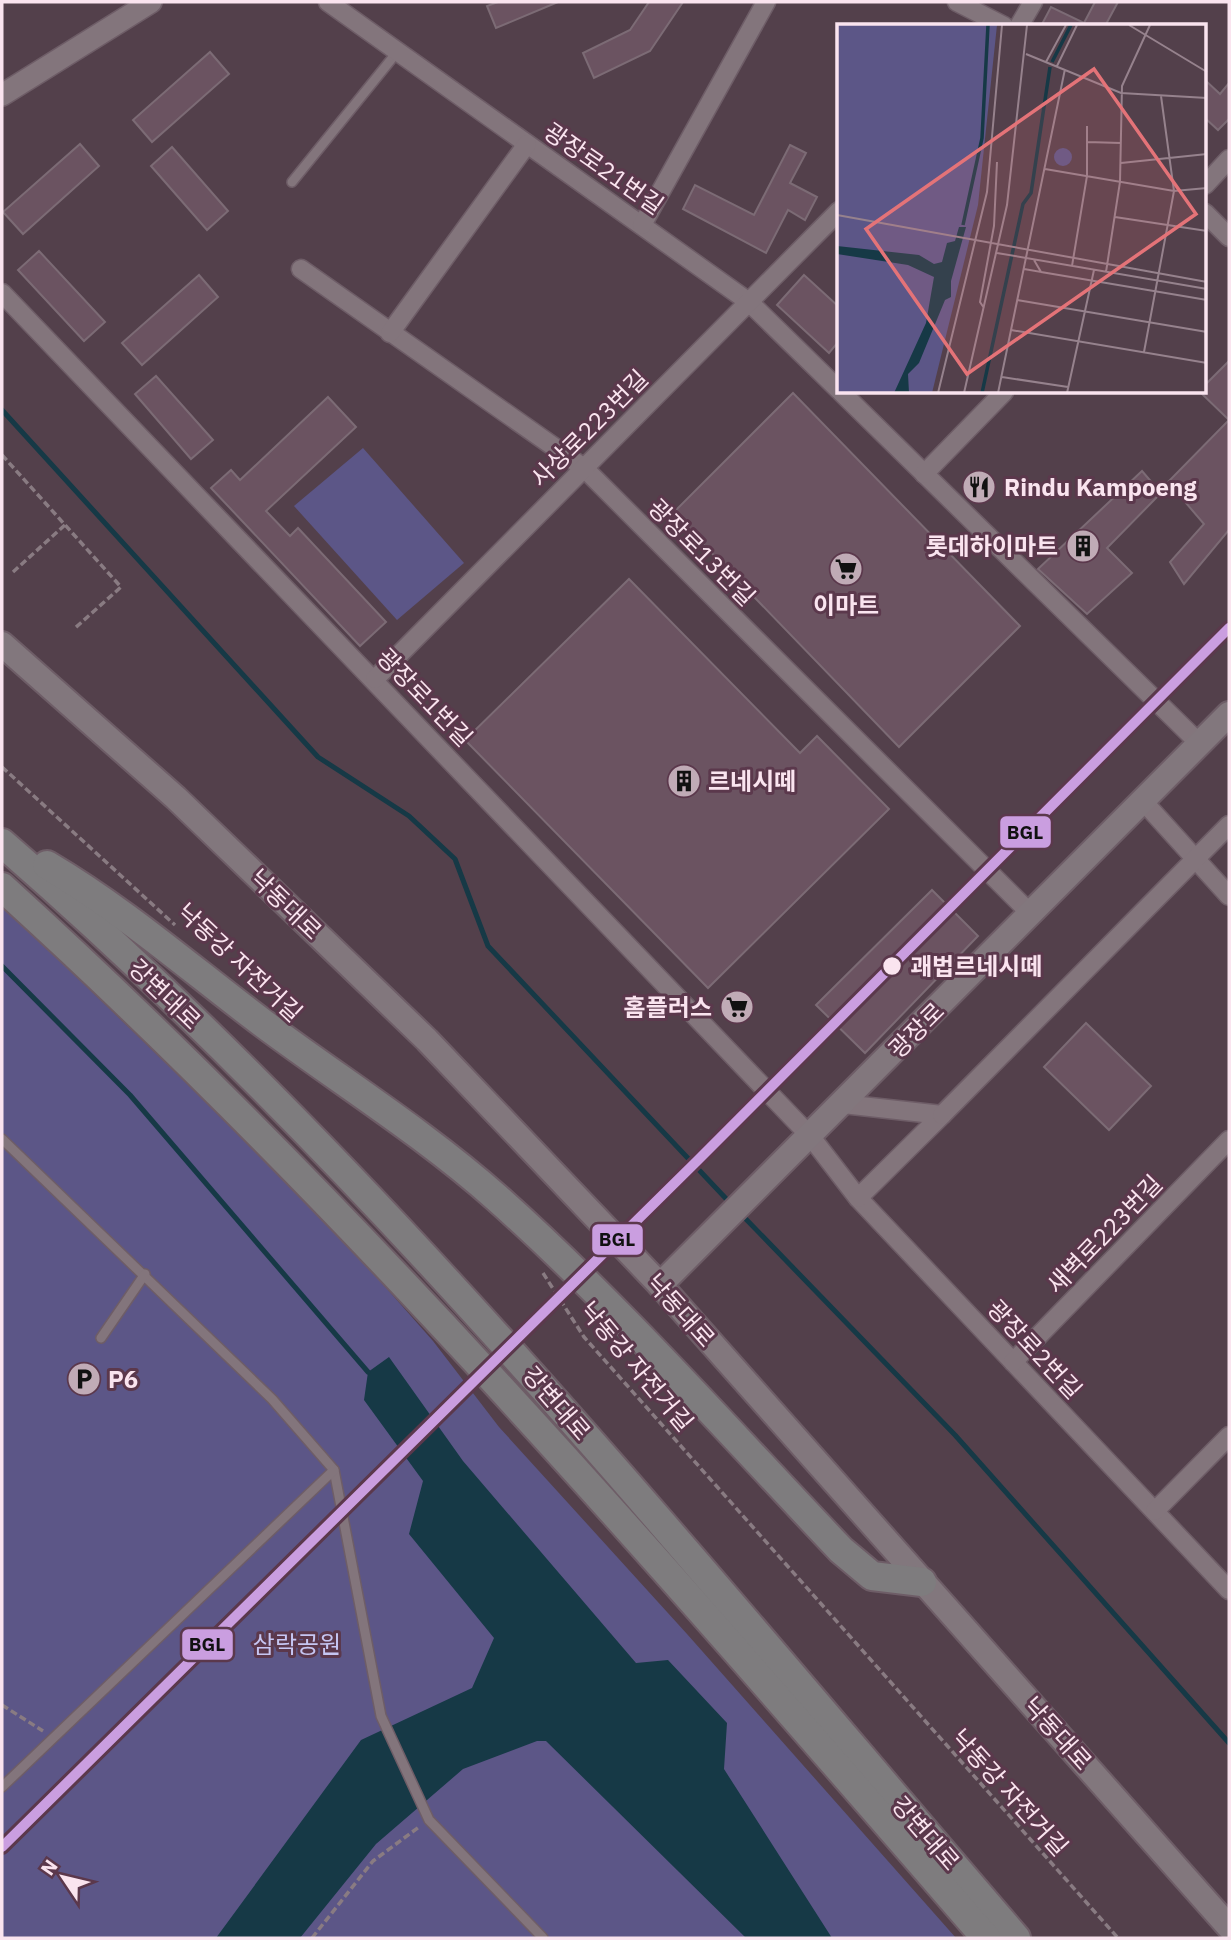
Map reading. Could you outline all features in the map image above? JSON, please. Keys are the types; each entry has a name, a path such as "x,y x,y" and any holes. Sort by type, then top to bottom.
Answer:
{"highway":[{"path":"2,841 112,905 264,1024 453,1160 498,1199 622,1319 841,1550 872,1576 922,1582"},
{"name":"강변대로","path":"2,841 80,911 274,1099 455,1287 1016,1938"},
{"name":"강변대로","path":"2,887 116,991 400,1278 770,1689 986,1938"}],"main road":[{"name":"낙동대로","path":"2,644 176,798 427,1040 660,1285 1229,1927"},
{"name":"광장로","path":"660,1285 844,1104 1229,714"}],"street":[{"path":"2,95 151,2"},
{"name":"광장로21번길","path":"328,2 749,302 837,388"},
{"path":"642,225 766,2"},
{"path":"957,2 1000,24"},
{"path":"1020,24 1033,2"},
{"path":"390,332 527,144"},
{"path":"1206,184 1229,159"},
{"name":"사상로223번길","path":"375,679 837,213"},
{"path":"1206,215 1229,237"},
{"name":"광장로13번길","path":"301,269 584,468 1031,914"},
{"name":"광장로1번길","path":"2,293 375,679 804,1144"},
{"name":"광장로21번길","path":"843,394 1200,744"},
{"path":"924,474 1002,394"},
{"path":"1143,802 1229,896"},
{"path":"859,1198 1229,825"},
{"path":"844,1104 942,1115"},
{"name":"새벽로223번길","path":"1013,1362 1229,1140"},
{"name":"광장로2번길","path":"804,1144 859,1198 1229,1590"},
{"path":"1155,1511 1229,1436"}],"lane":[{"path":"292,182 398,51"},
{"path":"2,1139 272,1398 334,1470 381,1716 429,1820 542,1938"},
{"path":"101,1338 145,1274"},
{"path":"2,1787 334,1470"}],"path":[{"path":"3,457 121,587 74,629"},
{"path":"13,572 66,524"},
{"name":"낙동강 자전거길","path":"2,767 176,926"},
{"name":"낙동강 자전거길","path":"540,1268 584,1337 1118,1938"},
{"path":"2,1705 54,1737"},
{"path":"312,1938 373,1861 429,1820"}],"green space":[{"path":"363,448 464,563 397,620 294,506"},
{"name":"삼락공원","path":"2,905 313,1205 433,1341 499,1427 687,1634 956,1938 2,1938"}],"water":[{"path":"389,1357 463,1461 636,1663 668,1660 727,1723 724,1769 832,1938 746,1938 546,1741 537,1741 463,1769 376,1844 300,1938 216,1938 361,1740 472,1688 494,1638 409,1534 423,1481 364,1400 368,1372"}],"building":[{"path":"498,2 558,2 496,28 487,6"},
{"path":"649,2 683,2 650,51 594,78 583,53 630,30"},
{"path":"1095,2 1118,2 1106,24 1042,24 1051,7 1084,23"},
{"path":"210,52 229,74 152,142 133,120"},
{"path":"1206,81 1220,94 1229,83 1229,119 1218,130 1206,119"},
{"path":"80,144 99,166 23,234 3,212"},
{"path":"790,145 806,153 790,183 817,197 805,220 788,210 766,253 683,209 695,185 754,215"},
{"path":"172,147 228,211 207,230 151,166"},
{"path":"39,251 105,322 84,341 18,270"},
{"path":"199,275 218,297 142,365 122,343"},
{"path":"804,275 837,305 837,343 829,353 777,305"},
{"path":"1229,361 1229,420 1202,394 1206,394 1206,384"},
{"path":"156,376 213,440 191,459 135,394"},
{"name":"이마트","path":"793,393 1020,626 899,747 673,513"},
{"path":"328,397 356,427 266,511 290,536 298,528 386,622 360,646 211,488 231,470 240,480"},
{"path":"1229,420 1229,530 1184,584 1170,562 1204,524 1168,482"},
{"name":"롯데하이마트","path":"1142,471 1161,493 1107,548 1132,573 1087,614 1038,569"},
{"name":"르네시떼","path":"629,579 800,753 817,736 889,809 708,988 465,740"},
{"path":"932,890 978,936 865,1053 816,1005"},
{"path":"1086,1023 1151,1086 1109,1130 1044,1067"}],"waterway":[{"path":"2,410 318,757 409,816 455,859 488,946 732,1205"},
{"path":"2,966 130,1095 368,1372"},
{"path":"741,1214 955,1435 1229,1743"}],"transit line":[{"name":"BGL","path":"2,1847 697,1161 1229,628"}],"place":[{"name":"Rindu Kampoeng","path":"979,487"},
{"name":"롯데하이마트","path":"1083,546"},
{"name":"이마트","path":"846,569"},
{"name":"르네시떼","path":"684,781"},
{"name":"괘법르네시떼","path":"892,966"},
{"name":"홈플러스","path":"737,1007"},
{"name":"P6","path":"84,1379"}]}
